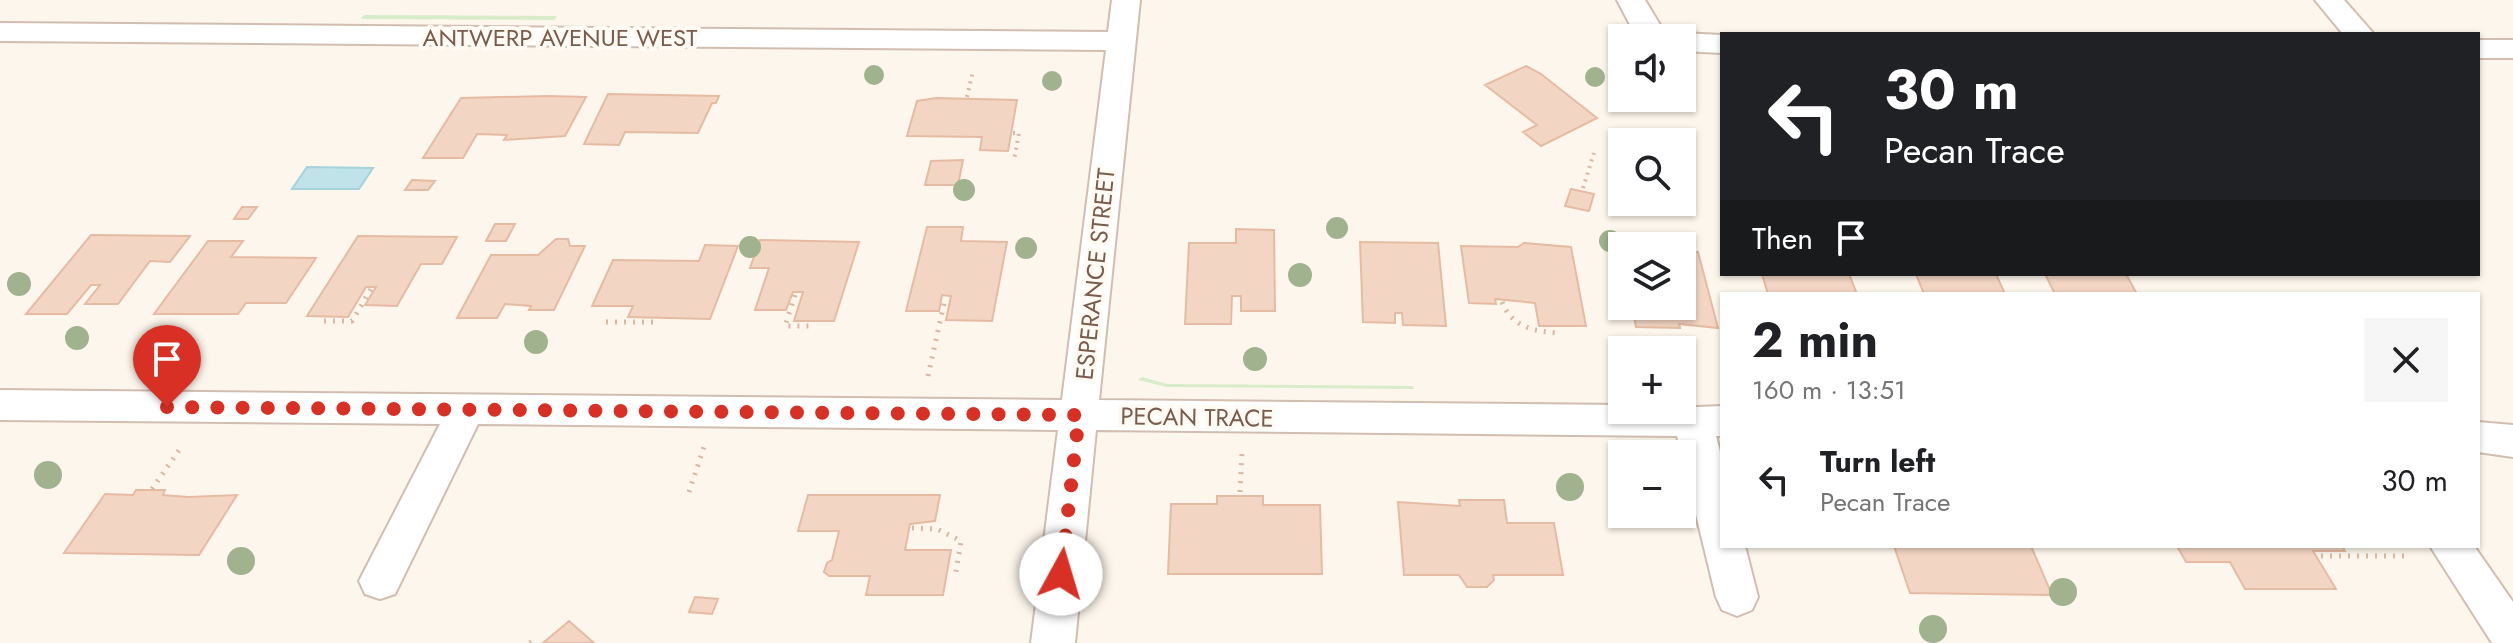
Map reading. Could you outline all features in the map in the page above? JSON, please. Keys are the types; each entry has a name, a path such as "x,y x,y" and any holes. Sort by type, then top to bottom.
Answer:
{"street":[{"name":"ESPERANCE STREET","path":"1053,643 1126,0"},
{"path":"1631,0 1642,24"},
{"path":"2329,0 2357,32"},
{"name":"ANTWERP AVENUE WEST","path":"0,32 1121,41"},
{"path":"1696,43 1720,44"},
{"path":"2480,49 2513,49"},
{"name":"PECAN TRACE","path":"0,405 1708,421"},
{"path":"380,581 466,410"},
{"path":"1708,421 1720,520"},
{"path":"2480,437 2513,441"},
{"path":"1725,548 1737,597"},
{"path":"2452,548 2513,638"}],"path":[{"path":"967,96 976,63 967,96"},
{"path":"1013,133 1019,133 1014,160"},
{"path":"1583,188 1594,153"},
{"path":"324,321 352,321 371,289"},
{"path":"795,295 785,326 812,326"},
{"path":"927,378 945,299"},
{"path":"1502,302 1507,314 1522,326 1558,333"},
{"path":"606,322 653,322 655,319"},
{"path":"152,489 185,442"},
{"path":"689,492 705,446"},
{"path":"1240,492 1242,450"},
{"path":"912,528 937,529 961,541 956,572"},
{"path":"2321,556 2410,556"}],"green space":[{"path":"364,15 557,16 554,20 361,19"},
{"path":"1142,377 1167,384 1413,386 1414,389 1167,387 1138,380"}],"water":[{"path":"307,167 373,168 359,189 292,189"}],"building":[{"path":"1526,66 1541,74 1597,118 1541,146 1523,132 1537,125 1485,85"},
{"path":"608,94 719,96 716,103 712,103 698,133 625,132 619,145 584,144"},
{"path":"586,97 565,136 504,140 507,135 477,134 463,158 423,158 461,98"},
{"path":"936,98 1017,100 1008,151 980,150 982,137 907,136 917,101"},
{"path":"963,160 958,185 925,185 931,161"},
{"path":"412,180 435,181 428,190 405,190"},
{"path":"1571,189 1594,194 1589,211 1565,206"},
{"path":"242,207 257,207 248,219 234,219"},
{"path":"495,224 515,224 506,241 486,241"},
{"path":"927,227 963,227 961,241 1007,242 992,321 946,320 951,296 942,295 939,311 906,311"},
{"path":"1236,229 1274,230 1275,311 1241,311 1241,296 1232,296 1231,324 1185,324 1189,243 1236,243"},
{"path":"91,235 190,236 170,262 150,261 118,304 85,304 100,285 91,285 67,314 26,314"},
{"path":"358,236 457,237 442,264 421,264 397,306 365,305 376,287 366,287 348,317 307,316"},
{"path":"556,239 568,239 570,246 585,246 554,310 529,310 531,306 505,304 497,318 457,318 491,255 538,255"},
{"path":"760,240 859,242 834,321 794,321 803,292 793,292 786,310 755,310 769,268 750,268"},
{"path":"208,241 243,241 231,257 316,258 286,303 246,303 238,314 154,314"},
{"path":"1360,242 1438,243 1446,326 1403,325 1402,313 1395,313 1395,323 1363,322"},
{"path":"1524,243 1571,247 1586,326 1539,326 1535,303 1495,299 1496,304 1469,303 1461,246 1518,247"},
{"path":"705,245 738,246 710,319 628,317 633,306 592,306 613,260 699,261"},
{"path":"1698,252 1718,328 1679,324 1680,328 1636,327 1635,320 1696,320"},
{"path":"1763,276 1850,276 1856,292 1767,292"},
{"path":"1917,276 1997,276 2004,292 1923,292"},
{"path":"2046,276 2127,276 2136,292 2054,292"},
{"path":"136,490 165,490 163,495 188,497 237,495 199,555 64,553 105,494 133,495"},
{"path":"808,495 940,495 935,521 910,524 905,550 951,550 943,595 866,595 870,576 829,576 824,572 827,563 832,560 839,531 798,531"},
{"path":"1217,496 1263,496 1263,505 1320,505 1322,574 1168,574 1171,504 1217,504"},
{"path":"1459,500 1504,500 1507,523 1554,523 1563,575 1493,575 1494,580 1487,587 1467,587 1459,575 1404,575 1398,502 1460,506"},
{"path":"1895,548 2032,548 2052,595 1910,593"},
{"path":"2178,548 2343,548 2345,551 2313,551 2336,589 2245,589 2230,562 2186,562"},
{"path":"695,597 718,599 712,614 689,612"},
{"path":"569,621 594,643 543,643"}],"route":[{"path":"167,407 1079,415 1061,574"}]}
